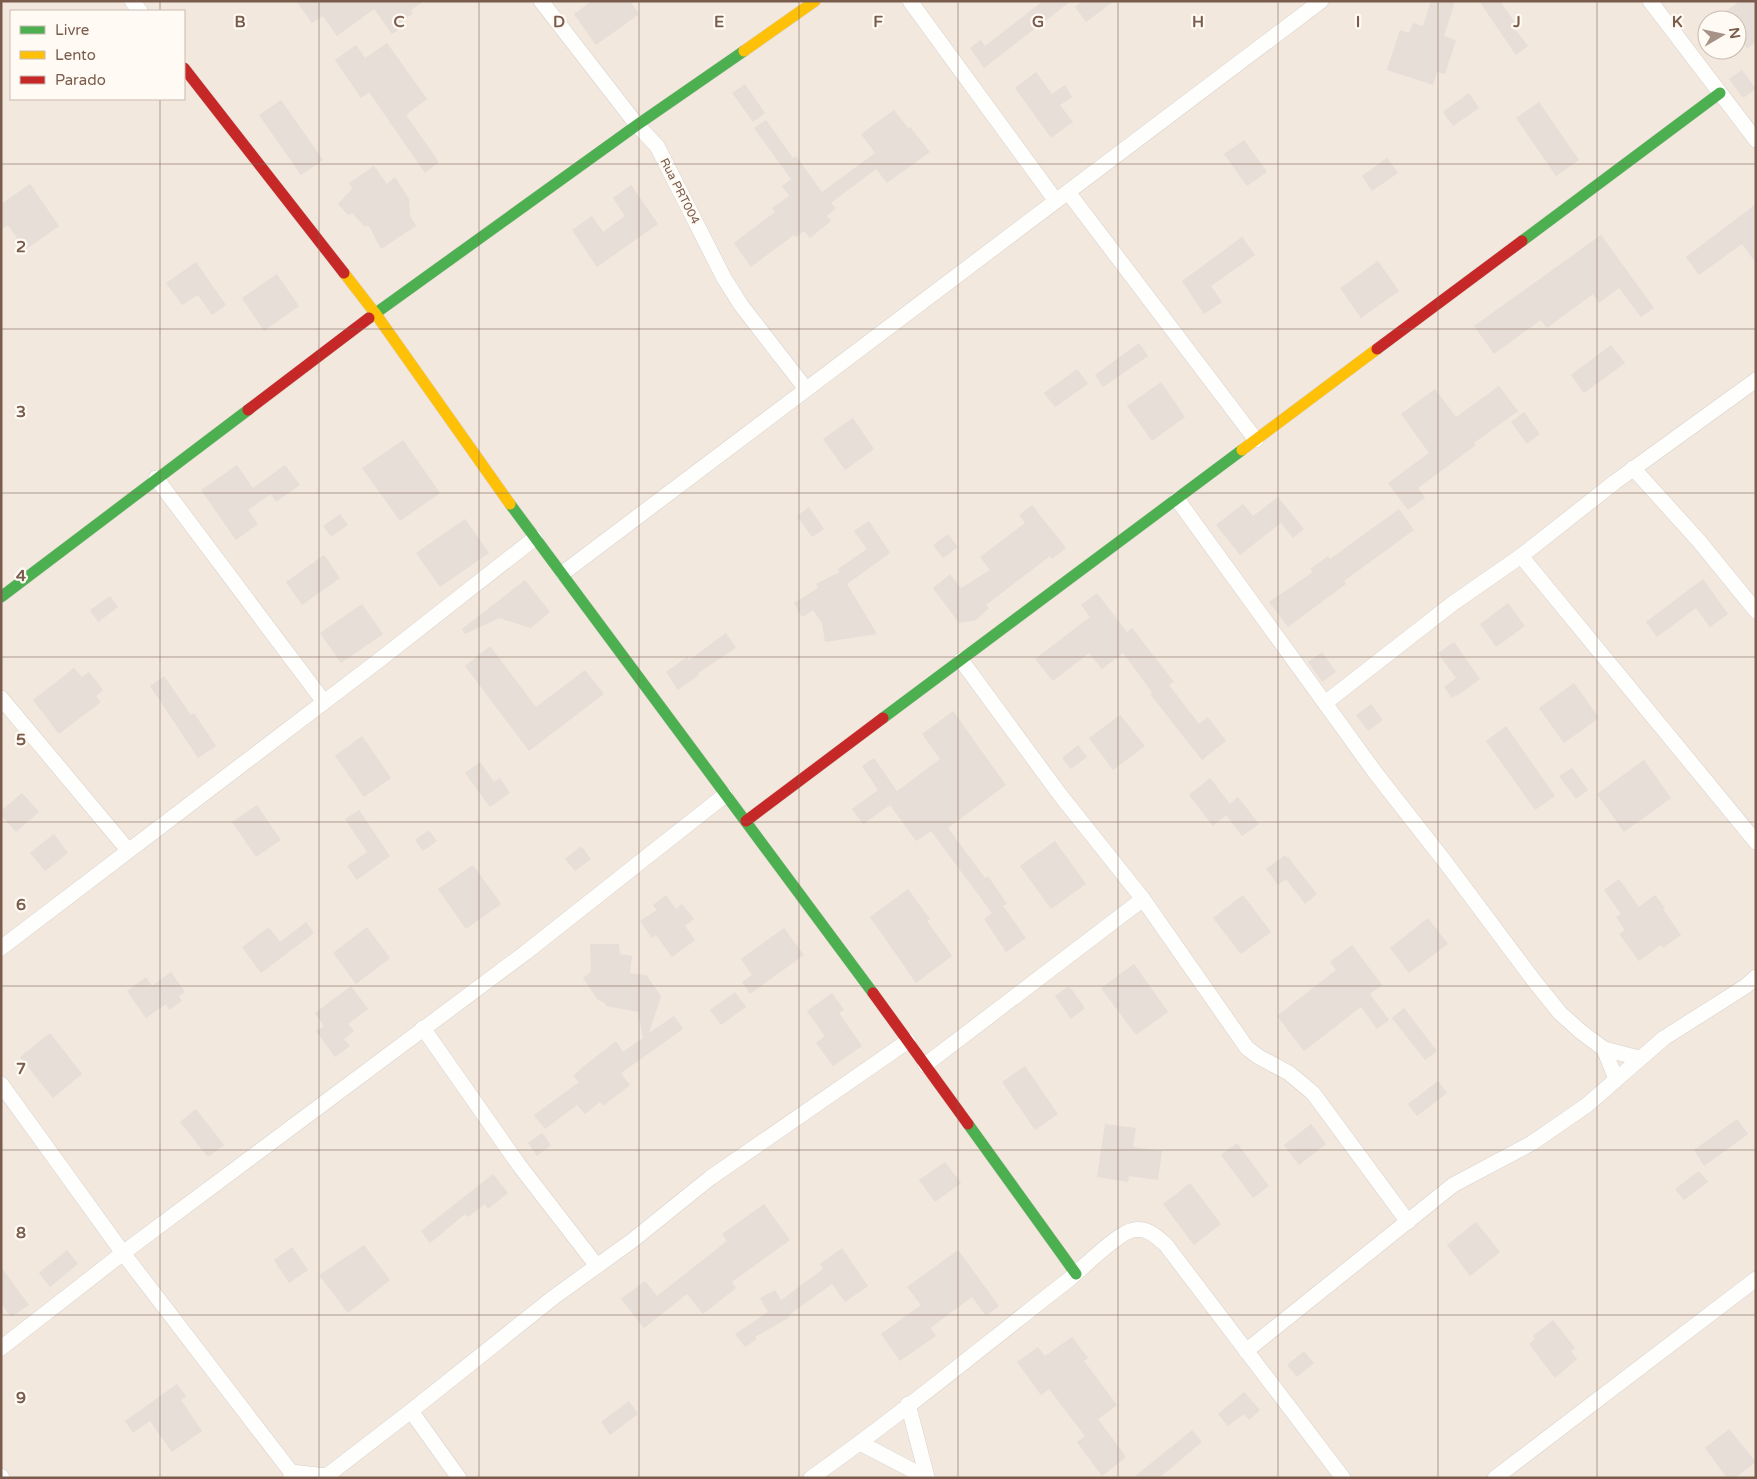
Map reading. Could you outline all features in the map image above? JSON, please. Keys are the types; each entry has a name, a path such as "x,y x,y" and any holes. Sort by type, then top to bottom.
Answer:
{"street":[{"name":"Rua PRT004","path":"541,1 637,125 657,146 724,278 741,304 806,389"},
{"path":"1,597 375,313 637,125 815,1"},
{"path":"910,1 1256,440"},
{"path":"563,573 1321,1"},
{"path":"1650,1 1756,140"},
{"path":"185,69 375,313 535,538 563,573 926,1065 1076,1274"},
{"path":"746,821 1720,93"},
{"path":"1325,702 1452,604 1521,556 1633,468 1756,380"},
{"path":"1633,468 1699,541 1756,612"},
{"path":"156,478 324,702"},
{"path":"1176,499 1377,775 1446,863 1534,982 1560,1012 1580,1031 1604,1049 1640,1058"},
{"path":"1,948 324,702 535,538"},
{"path":"1521,556 1756,842"},
{"path":"961,660 1062,796 1143,899 1247,1048 1259,1057 1289,1073 1313,1093 1408,1222"},
{"path":"1,698 128,850"},
{"path":"1,1348 123,1253 525,954 725,795"},
{"path":"926,1065 1143,899"},
{"path":"1246,1351 1453,1185 1532,1142 1564,1121 1587,1105 1664,1038 1746,986 1756,977"},
{"path":"423,1028 519,1165 597,1266"},
{"path":"1,1084 123,1253 291,1475 325,1477 554,1297 633,1240 710,1178 908,1041"},
{"path":"1604,1049 1616,1079"},
{"path":"811,1478 860,1443 1076,1274 1120,1236 1133,1230 1145,1230 1153,1233 1166,1244 1343,1478"},
{"path":"1495,1478 1756,1279"},
{"path":"908,1404 927,1478"},
{"path":"411,1411 459,1478"},
{"path":"860,1443 927,1478"}],"shaded area":[{"path":"1,1 1756,1 1756,1478 1,1478"}],"building":[{"path":"296,1 424,1 411,10 413,13 402,22 405,25 392,34 374,9 337,36 323,16 312,23"},
{"path":"592,1 630,1 639,14 596,45 574,14"},
{"path":"1043,1 1071,1 984,68 970,48 981,40 985,46"},
{"path":"1083,1 1114,1 1086,22 1075,7"},
{"path":"1431,1 1455,1 1444,36 1456,40 1445,74 1437,72 1433,85 1387,70 1400,30 1409,33 1413,23 1423,26"},
{"path":"1479,1 1500,1 1516,24 1513,26 1528,46 1516,55"},
{"path":"1740,1 1756,1 1756,42 1747,49 1747,10 1728,10"},
{"path":"387,43 427,99 406,115 439,162 425,173 369,92 361,98 335,60 356,45 365,58"},
{"path":"1742,70 1756,89 1743,98 1729,79"},
{"path":"1036,72 1052,94 1065,85 1072,97 1060,105 1073,122 1051,138 1015,88"},
{"path":"745,84 765,113 753,122 732,93"},
{"path":"1469,93 1479,108 1453,126 1443,112"},
{"path":"281,100 323,160 301,175 259,115"},
{"path":"1539,102 1579,160 1556,176 1516,118"},
{"path":"894,110 930,152 887,183 876,169 831,203 836,208 827,216 831,221 810,238 804,231 796,237 794,235 751,267 734,243 775,212 772,208 789,196 782,186 791,179 754,128 766,120 793,158 796,156 822,192 875,153 861,134"},
{"path":"1244,140 1267,172 1247,186 1224,154"},
{"path":"1387,158 1398,173 1372,191 1362,176"},
{"path":"374,166 387,184 395,177 409,199 410,216 416,226 381,249 369,226 364,226 352,213 348,215 338,204 352,189 349,183"},
{"path":"30,184 59,226 25,250 8,225 1,230 1,204"},
{"path":"631,185 658,224 597,267 572,230 592,216 603,232 625,216 613,198"},
{"path":"1756,204 1756,263 1742,244 1699,275 1686,257"},
{"path":"1601,235 1654,308 1641,317 1619,288 1599,303 1593,294 1547,328 1541,320 1494,354 1474,326"},
{"path":"1242,237 1255,255 1211,286 1222,302 1204,314 1182,281"},
{"path":"1378,261 1399,291 1361,318 1340,288"},
{"path":"196,262 226,305 212,315 198,295 182,305 166,283"},
{"path":"277,274 299,306 264,331 242,298"},
{"path":"1139,343 1148,356 1103,387 1095,375"},
{"path":"1611,345 1625,363 1584,393 1571,375"},
{"path":"1077,369 1088,384 1055,407 1044,393"},
{"path":"1161,382 1185,417 1152,441 1127,406"},
{"path":"1499,386 1518,411 1418,488 1425,498 1408,510 1388,483 1429,453 1401,414 1435,389 1456,417"},
{"path":"1524,412 1540,434 1527,444 1511,422"},
{"path":"853,418 874,449 845,470 823,439"},
{"path":"403,440 440,493 400,521 362,468"},
{"path":"237,465 253,488 285,465 300,485 276,502 271,494 248,510 258,524 236,540 201,490"},
{"path":"1278,497 1304,529 1293,538 1281,523 1240,555 1216,525 1243,504 1253,516"},
{"path":"1032,505 1066,548 1052,559 1050,556 986,605 989,608 976,620 959,623 933,588 950,574 961,588 990,570 980,557 1025,523 1019,515"},
{"path":"809,507 824,529 812,537 797,516"},
{"path":"1399,509 1414,530 1344,581 1346,584 1288,627 1269,602 1313,572 1310,569 1328,556 1330,559"},
{"path":"340,514 348,525 331,537 323,526"},
{"path":"465,519 489,553 440,587 416,553"},
{"path":"869,521 890,553 847,584 877,634 825,642 822,623 813,610 802,617 794,603 818,588 816,584 840,572 838,569 867,549 854,531"},
{"path":"948,534 958,547 943,558 933,545"},
{"path":"324,555 340,578 302,605 286,582"},
{"path":"1703,579 1728,614 1710,627 1696,608 1657,637 1646,622"},
{"path":"525,580 550,612 531,628 499,618 465,634 462,629"},
{"path":"1097,593 1127,632 1132,628 1174,682 1169,685 1199,724 1208,717 1226,741 1202,760 1150,694 1152,692 1123,653 1102,669 1089,653 1053,681 1035,659 1090,617 1081,605"},
{"path":"110,596 118,607 98,622 90,610"},
{"path":"1508,603 1525,626 1496,647 1480,624"},
{"path":"362,604 383,634 341,663 320,633"},
{"path":"726,633 736,648 698,673 699,675 678,690 666,672 687,657 689,660"},
{"path":"1454,642 1480,679 1452,698 1444,687 1456,678 1438,653"},
{"path":"490,646 536,707 585,670 604,694 529,751 465,666"},
{"path":"1322,652 1336,672 1322,682 1308,662"},
{"path":"74,668 82,677 89,672 103,690 96,696 101,702 59,734 33,700"},
{"path":"164,676 191,715 194,713 216,746 198,758 150,686"},
{"path":"1574,683 1599,718 1564,743 1539,708"},
{"path":"1371,704 1383,720 1368,731 1356,715"},
{"path":"953,711 1006,785 948,828 985,878 988,876 1007,904 1003,906 1026,938 1006,952 984,919 992,913 931,831 916,841 890,805 863,824 852,809 878,790 862,766 874,758 897,791 940,759 922,734"},
{"path":"1120,715 1145,746 1113,770 1089,738"},
{"path":"1506,726 1555,796 1535,810 1486,741"},
{"path":"362,736 391,778 364,797 335,756"},
{"path":"1078,745 1087,757 1071,769 1062,758"},
{"path":"1644,760 1671,798 1624,832 1597,794"},
{"path":"480,762 494,782 500,778 510,793 490,807 465,773"},
{"path":"1572,768 1588,790 1576,799 1559,776"},
{"path":"1210,778 1230,804 1238,797 1259,824 1242,836 1226,815 1213,826 1189,795"},
{"path":"22,793 39,812 16,832 1,815 1,811"},
{"path":"257,805 281,840 256,857 232,822"},
{"path":"359,810 390,856 357,880 347,866 367,852 345,819"},
{"path":"429,830 437,841 423,851 415,840"},
{"path":"54,834 68,853 45,871 30,853"},
{"path":"1055,841 1086,884 1051,909 1020,866"},
{"path":"581,846 591,859 575,871 565,859"},
{"path":"1285,855 1317,894 1305,904 1286,879 1278,885 1266,869"},
{"path":"473,865 501,904 466,929 438,889"},
{"path":"1619,879 1639,907 1655,895 1681,935 1663,948 1661,945 1639,961 1619,934 1625,930 1616,917 1621,914 1604,890"},
{"path":"908,889 930,919 927,921 952,956 916,983 870,917"},
{"path":"666,895 676,909 682,904 694,919 685,926 695,940 672,957 656,935 652,938 640,921 657,910 653,905"},
{"path":"1243,895 1271,932 1241,954 1213,918"},
{"path":"1428,918 1448,944 1409,973 1390,948"},
{"path":"306,922 314,933 261,973 242,947 269,927 280,942"},
{"path":"367,927 390,958 356,984 333,953"},
{"path":"784,928 804,955 750,994 742,982 752,975 741,959"},
{"path":"590,944 619,944 620,954 632,956 630,973 646,975 661,996 649,1033 674,1016 683,1029 621,1073 630,1085 603,1106 600,1102 585,1114 577,1105 545,1129 534,1115 579,1082 573,1076 616,1041 623,1052 643,1038 638,1012 606,1006 605,1003 598,1000 583,978 591,972"},
{"path":"1352,945 1382,985 1370,994 1389,1020 1377,1029 1361,1007 1304,1051 1277,1016 1336,970 1330,962"},
{"path":"1134,964 1168,1012 1136,1035 1101,988"},
{"path":"171,972 185,992 179,996 182,1001 169,1010 166,1004 146,1018 127,991 146,977 152,986"},
{"path":"351,986 368,1009 348,1024 354,1031 344,1039 350,1046 335,1057 316,1031 324,1026 315,1013"},
{"path":"1069,986 1085,1008 1071,1019 1055,996"},
{"path":"735,992 746,1007 721,1025 710,1010"},
{"path":"832,993 844,1010 839,1013 862,1046 833,1066 816,1043 825,1036 807,1011"},
{"path":"1404,1008 1437,1051 1425,1060 1392,1018"},
{"path":"50,1033 82,1074 53,1098 20,1057"},
{"path":"1025,1066 1058,1114 1035,1130 1002,1082"},
{"path":"1438,1081 1447,1093 1417,1116 1408,1104"},
{"path":"196,1109 224,1145 208,1157 180,1122"},
{"path":"1737,1119 1748,1134 1704,1166 1694,1150"},
{"path":"1105,1124 1136,1128 1133,1147 1162,1151 1158,1180 1129,1176 1128,1182 1097,1177"},
{"path":"1311,1124 1326,1144 1299,1165 1284,1145"},
{"path":"542,1133 551,1145 537,1156 528,1143"},
{"path":"1237,1143 1269,1186 1253,1198 1221,1155"},
{"path":"945,1162 961,1183 935,1202 919,1180"},
{"path":"1699,1171 1708,1182 1684,1200 1675,1189"},
{"path":"493,1174 508,1193 488,1209 485,1204 468,1217 465,1214 430,1243 421,1231"},
{"path":"1190,1183 1221,1224 1194,1245 1163,1204"},
{"path":"764,1204 790,1240 732,1282 736,1288 703,1314 687,1294 644,1328 621,1299 645,1281 657,1296 727,1241 722,1234"},
{"path":"1476,1222 1500,1252 1470,1276 1447,1245"},
{"path":"364,1245 390,1280 348,1313 319,1275"},
{"path":"292,1247 308,1270 289,1283 274,1260"},
{"path":"842,1248 868,1286 845,1302 832,1284 789,1315 790,1317 755,1337 757,1339 745,1347 735,1334 768,1312 760,1298 775,1290 781,1300 823,1269 820,1264"},
{"path":"67,1250 78,1264 50,1287 39,1273"},
{"path":"958,1250 999,1306 986,1316 972,1297 930,1328 936,1336 900,1361 881,1334 921,1305 907,1287"},
{"path":"1,1267 29,1305 11,1317 1,1303"},
{"path":"1553,1320 1575,1348 1571,1351 1577,1359 1555,1378 1529,1344 1535,1339 1533,1336"},
{"path":"1072,1337 1088,1358 1084,1361 1117,1405 1098,1419 1126,1457 1102,1476 1077,1442 1085,1436 1049,1389 1041,1395 1017,1362 1038,1347 1045,1356"},
{"path":"1304,1351 1314,1363 1297,1377 1287,1365"},
{"path":"177,1384 186,1396 181,1400 202,1431 172,1452 150,1421 133,1433 125,1421"},
{"path":"1244,1392 1260,1410 1249,1420 1244,1414 1228,1426 1218,1414"},
{"path":"629,1401 638,1414 610,1435 601,1422"},
{"path":"1729,1429 1756,1462 1735,1478 1727,1478 1705,1448"},
{"path":"1192,1430 1202,1442 1159,1478 1133,1478"}],"traffic: fast":[{"path":"369,318 637,125 744,51"},
{"path":"1522,241 1720,93"},
{"path":"1,597 248,410"},
{"path":"883,718 1242,450"},
{"path":"510,504 873,993"},
{"path":"968,1124 1076,1274"}],"traffic: slow":[{"path":"744,51 815,1"},
{"path":"344,273 375,313 510,504"},
{"path":"1242,450 1377,349"}],"traffic: jam":[{"path":"185,69 344,273"},
{"path":"1377,349 1522,241"},
{"path":"248,410 369,318"},
{"path":"746,821 883,718"},
{"path":"873,993 968,1124"}]}
